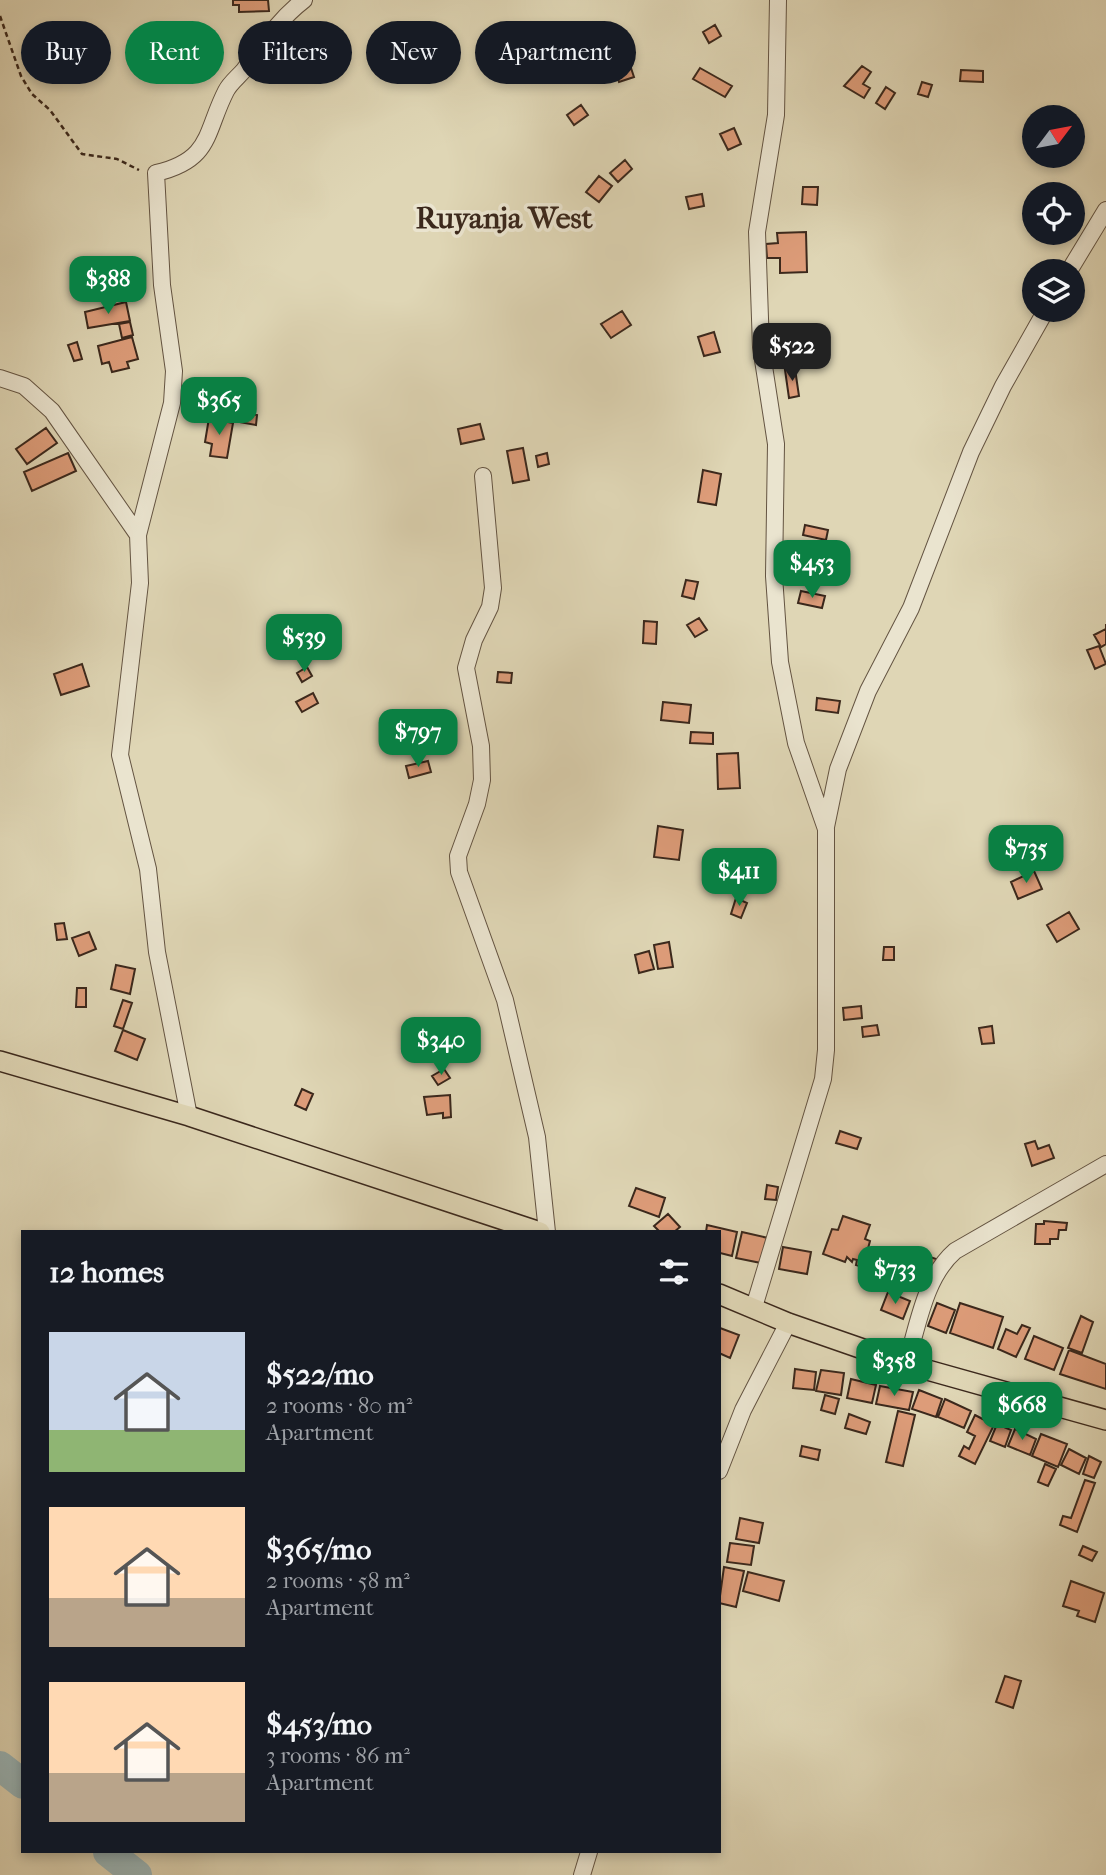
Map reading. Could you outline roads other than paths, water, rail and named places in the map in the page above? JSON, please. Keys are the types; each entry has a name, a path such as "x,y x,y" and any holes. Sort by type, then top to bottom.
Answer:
{"main road":[{"path":"0,1061 189,1116 534,1230"},
{"path":"721,1295 788,1323 906,1364 1106,1420"}],"street":[{"path":"189,1116 157,952 148,869 120,755 140,583 138,535 172,403 174,371 162,285 156,173 189,160 203,146 214,126 227,90 274,27 304,0"},
{"path":"778,0 776,115 757,232 761,346 776,444 774,576 785,697 796,743 826,829"},
{"path":"1076,259 1106,210"},
{"path":"754,1307 823,1079 826,829 838,769 868,691 911,608 971,452 1040,322"},
{"path":"0,378 24,386 52,411 138,535"},
{"path":"483,476 493,588 490,607 474,640 466,668 481,746 482,780 477,804 458,856 459,872 505,1000 537,1137 547,1230"},
{"path":"906,1364 934,1277 944,1261 966,1245 1106,1164"},
{"path":"721,1466 743,1410 788,1323"},
{"path":"582,1875 589,1853"}],"waterway":[{"path":"0,1766 21,1782"},
{"path":"109,1853 137,1875"}],"district":[{"name":"Ruyanja West","path":"504,218"}]}
